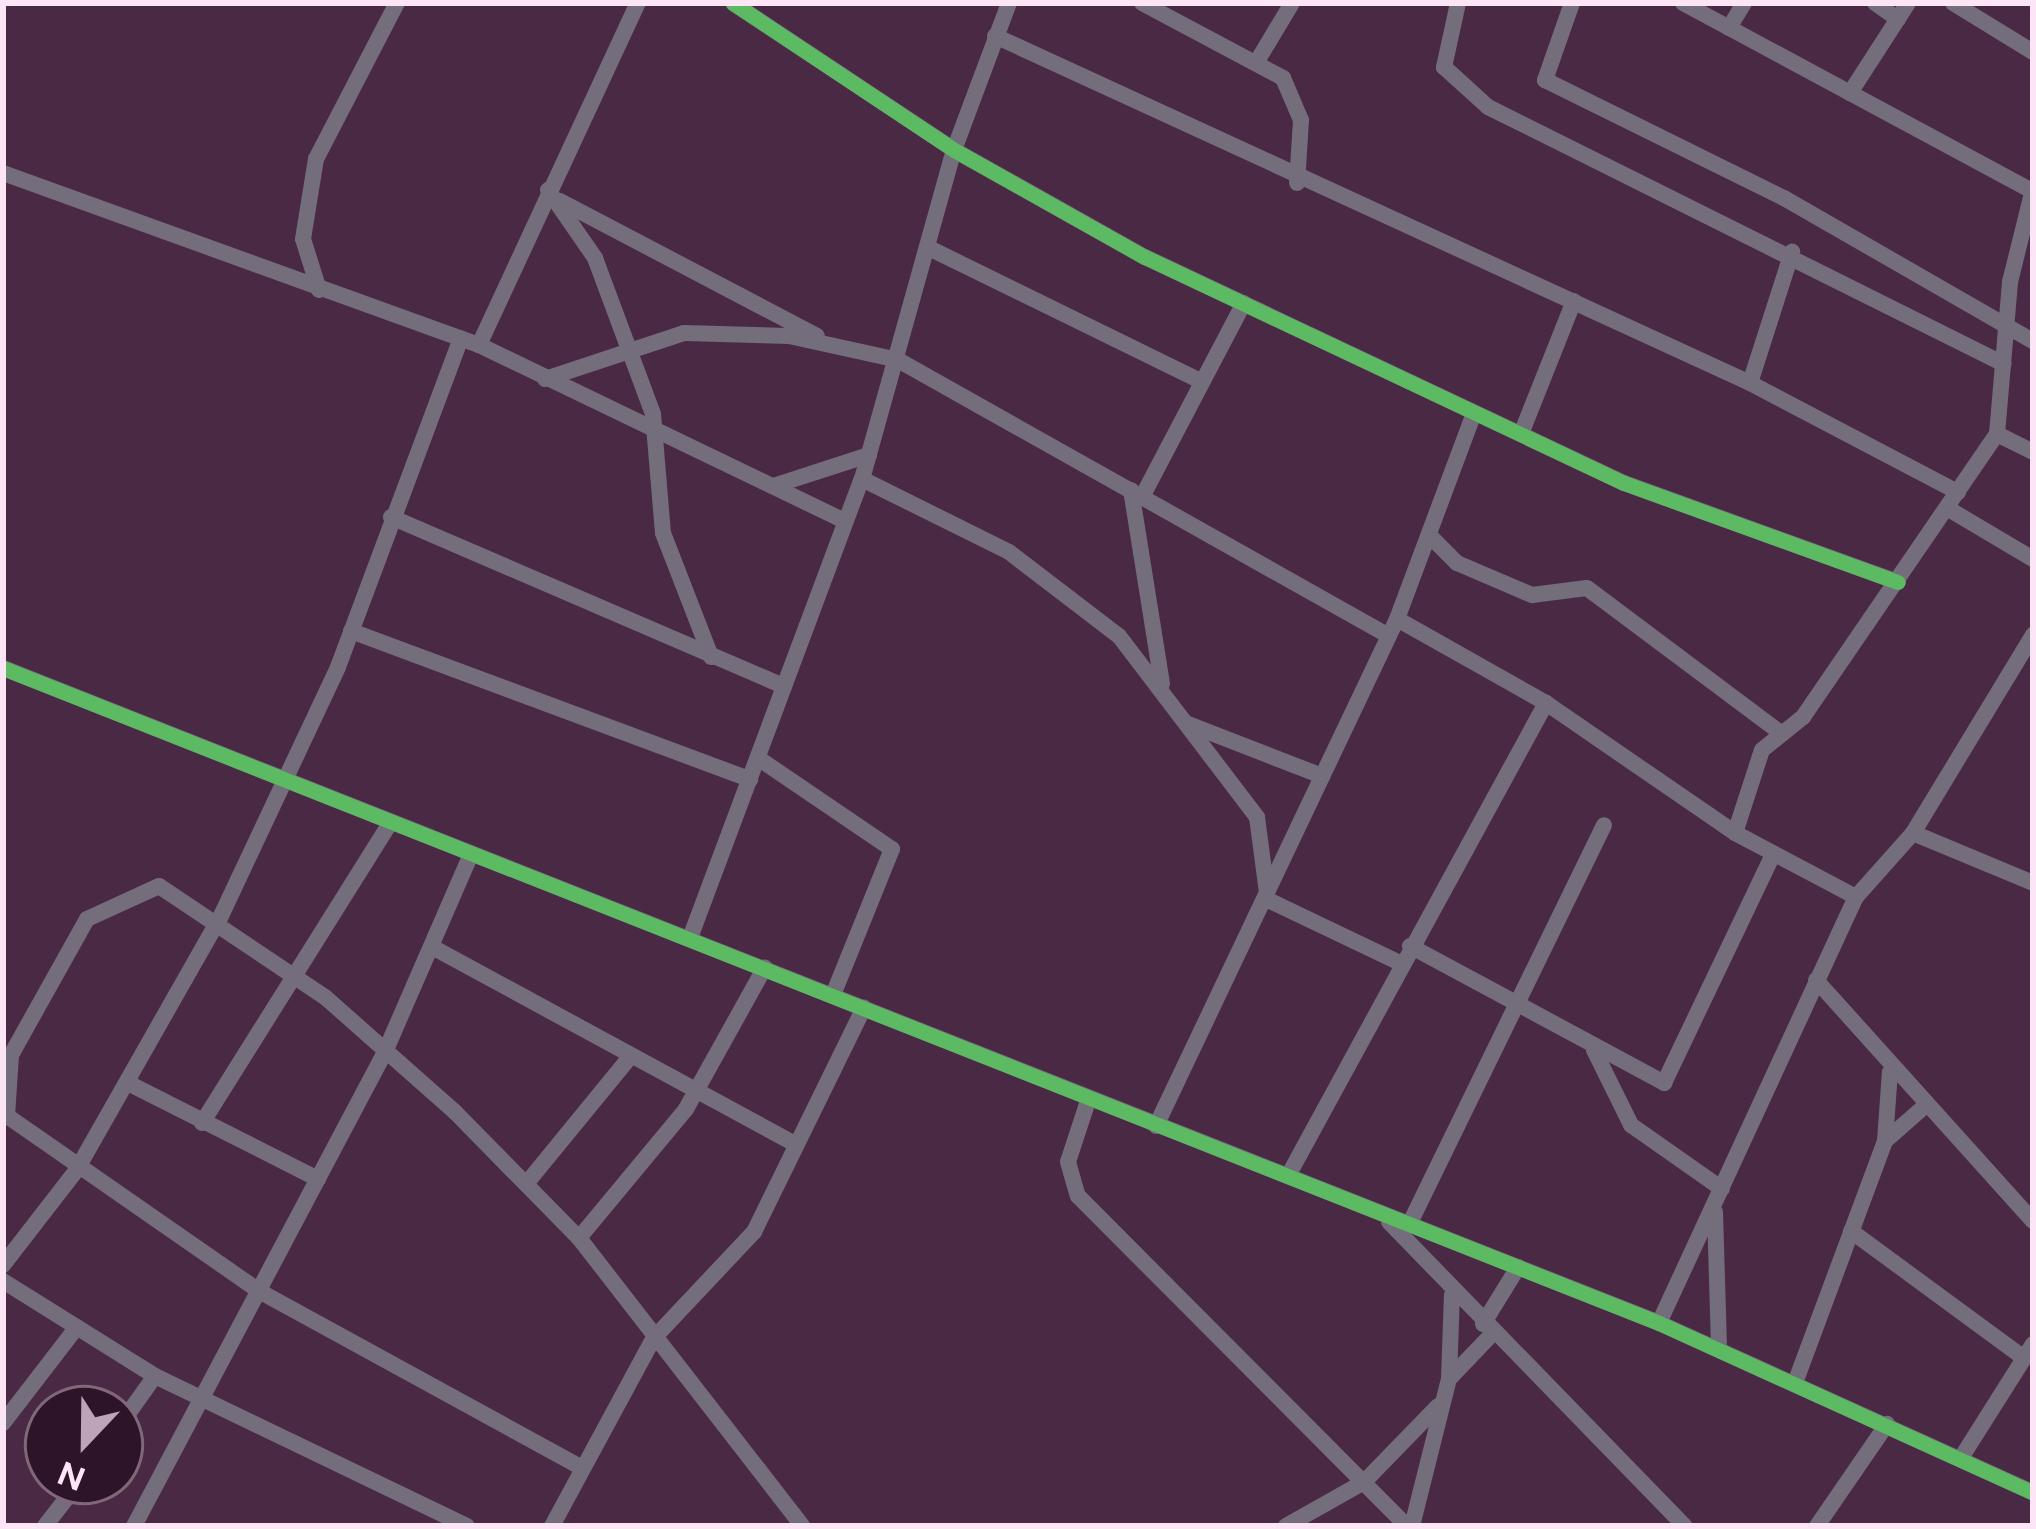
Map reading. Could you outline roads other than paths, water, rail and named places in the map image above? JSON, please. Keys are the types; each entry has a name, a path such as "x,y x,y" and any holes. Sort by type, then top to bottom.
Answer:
{"street":[{"path":"319,290 302,239 316,159 397,3"},
{"path":"479,345 554,195 638,3"},
{"path":"734,3 954,150 1244,303 1474,413 1750,536 1898,582"},
{"path":"690,938 862,479 931,249 954,150 1009,3"},
{"path":"1142,3 1259,58 1298,97 1297,183"},
{"path":"1259,58 1292,3"},
{"path":"1458,3 1444,67 1488,107 1792,252 2004,364"},
{"path":"1572,3 1545,80 2033,341"},
{"path":"1683,3 2033,190 2008,326 1997,434 1898,582 1781,733 1762,750 1735,833"},
{"path":"1729,28 1744,3"},
{"path":"1850,93 1903,11 1875,3"},
{"path":"1954,3 2033,52"},
{"path":"995,36 1297,183 1574,301 1750,383 1958,492"},
{"path":"3,173 479,345 657,436 845,520"},
{"path":"554,195 829,342"},
{"path":"554,195 606,282 625,352 657,436 663,533 711,657"},
{"path":"931,249 1198,380"},
{"path":"1750,383 1792,252"},
{"path":"1521,434 1574,301"},
{"path":"1162,686 1137,493 1244,303"},
{"path":"545,379 684,333 829,342 898,361 1137,493 1546,703 1735,833 1856,897"},
{"path":"3,1265 76,1171 220,918 351,631 461,338"},
{"path":"1156,1126 1393,628 1474,413"},
{"path":"1997,434 2033,452"},
{"path":"769,487 869,455"},
{"path":"862,479 1068,592 1162,686 1257,817 1268,899"},
{"path":"1947,508 2033,559"},
{"path":"391,517 784,686"},
{"path":"1429,536 1456,563 1532,595 1588,587 1781,733"},
{"path":"351,631 750,779"},
{"path":"1659,1323 1715,1211 1856,897 1913,833 2033,635"},
{"path":"3,668 284,775 390,823 1659,1323 2033,1493"},
{"path":"1288,1176 1400,963 1546,703"},
{"path":"1188,724 1322,776"},
{"path":"758,758 892,848 833,994"},
{"path":"202,1123 390,823"},
{"path":"1408,1227 1604,825"},
{"path":"1913,833 2033,883"},
{"path":"134,1526 205,1402 385,1052 471,854"},
{"path":"1410,946 1664,1083 1773,854"},
{"path":"581,1467 259,1291 76,1171 5,1114 11,1055 104,902 159,886 220,918 385,1052 579,1238 653,1340 802,1526"},
{"path":"1268,899 1400,963"},
{"path":"434,948 790,1141"},
{"path":"579,1238 694,1093 765,967"},
{"path":"1816,980 1890,1072 2033,1221"},
{"path":"552,1526 653,1340 754,1232 790,1141 864,1007"},
{"path":"1593,1048 1631,1125 1723,1190"},
{"path":"526,1184 630,1057"},
{"path":"1795,1383 1885,1141 1890,1072"},
{"path":"128,1083 318,1179"},
{"path":"1088,1101 1068,1162 1078,1196 1409,1526"},
{"path":"1885,1141 1925,1106"},
{"path":"1715,1211 1719,1349"},
{"path":"1385,1217 1452,1294 1685,1526"},
{"path":"1851,1231 2029,1351 1961,1458"},
{"path":"1409,1526 1449,1379 1487,1329 1518,1267"},
{"path":"3,1281 155,1376 466,1526"},
{"path":"1449,1379 1452,1294"},
{"path":"3,1424 77,1327"},
{"path":"144,1391 155,1376"},
{"path":"1286,1526 1364,1481 1439,1405"},
{"path":"1817,1526 1887,1424"}]}
